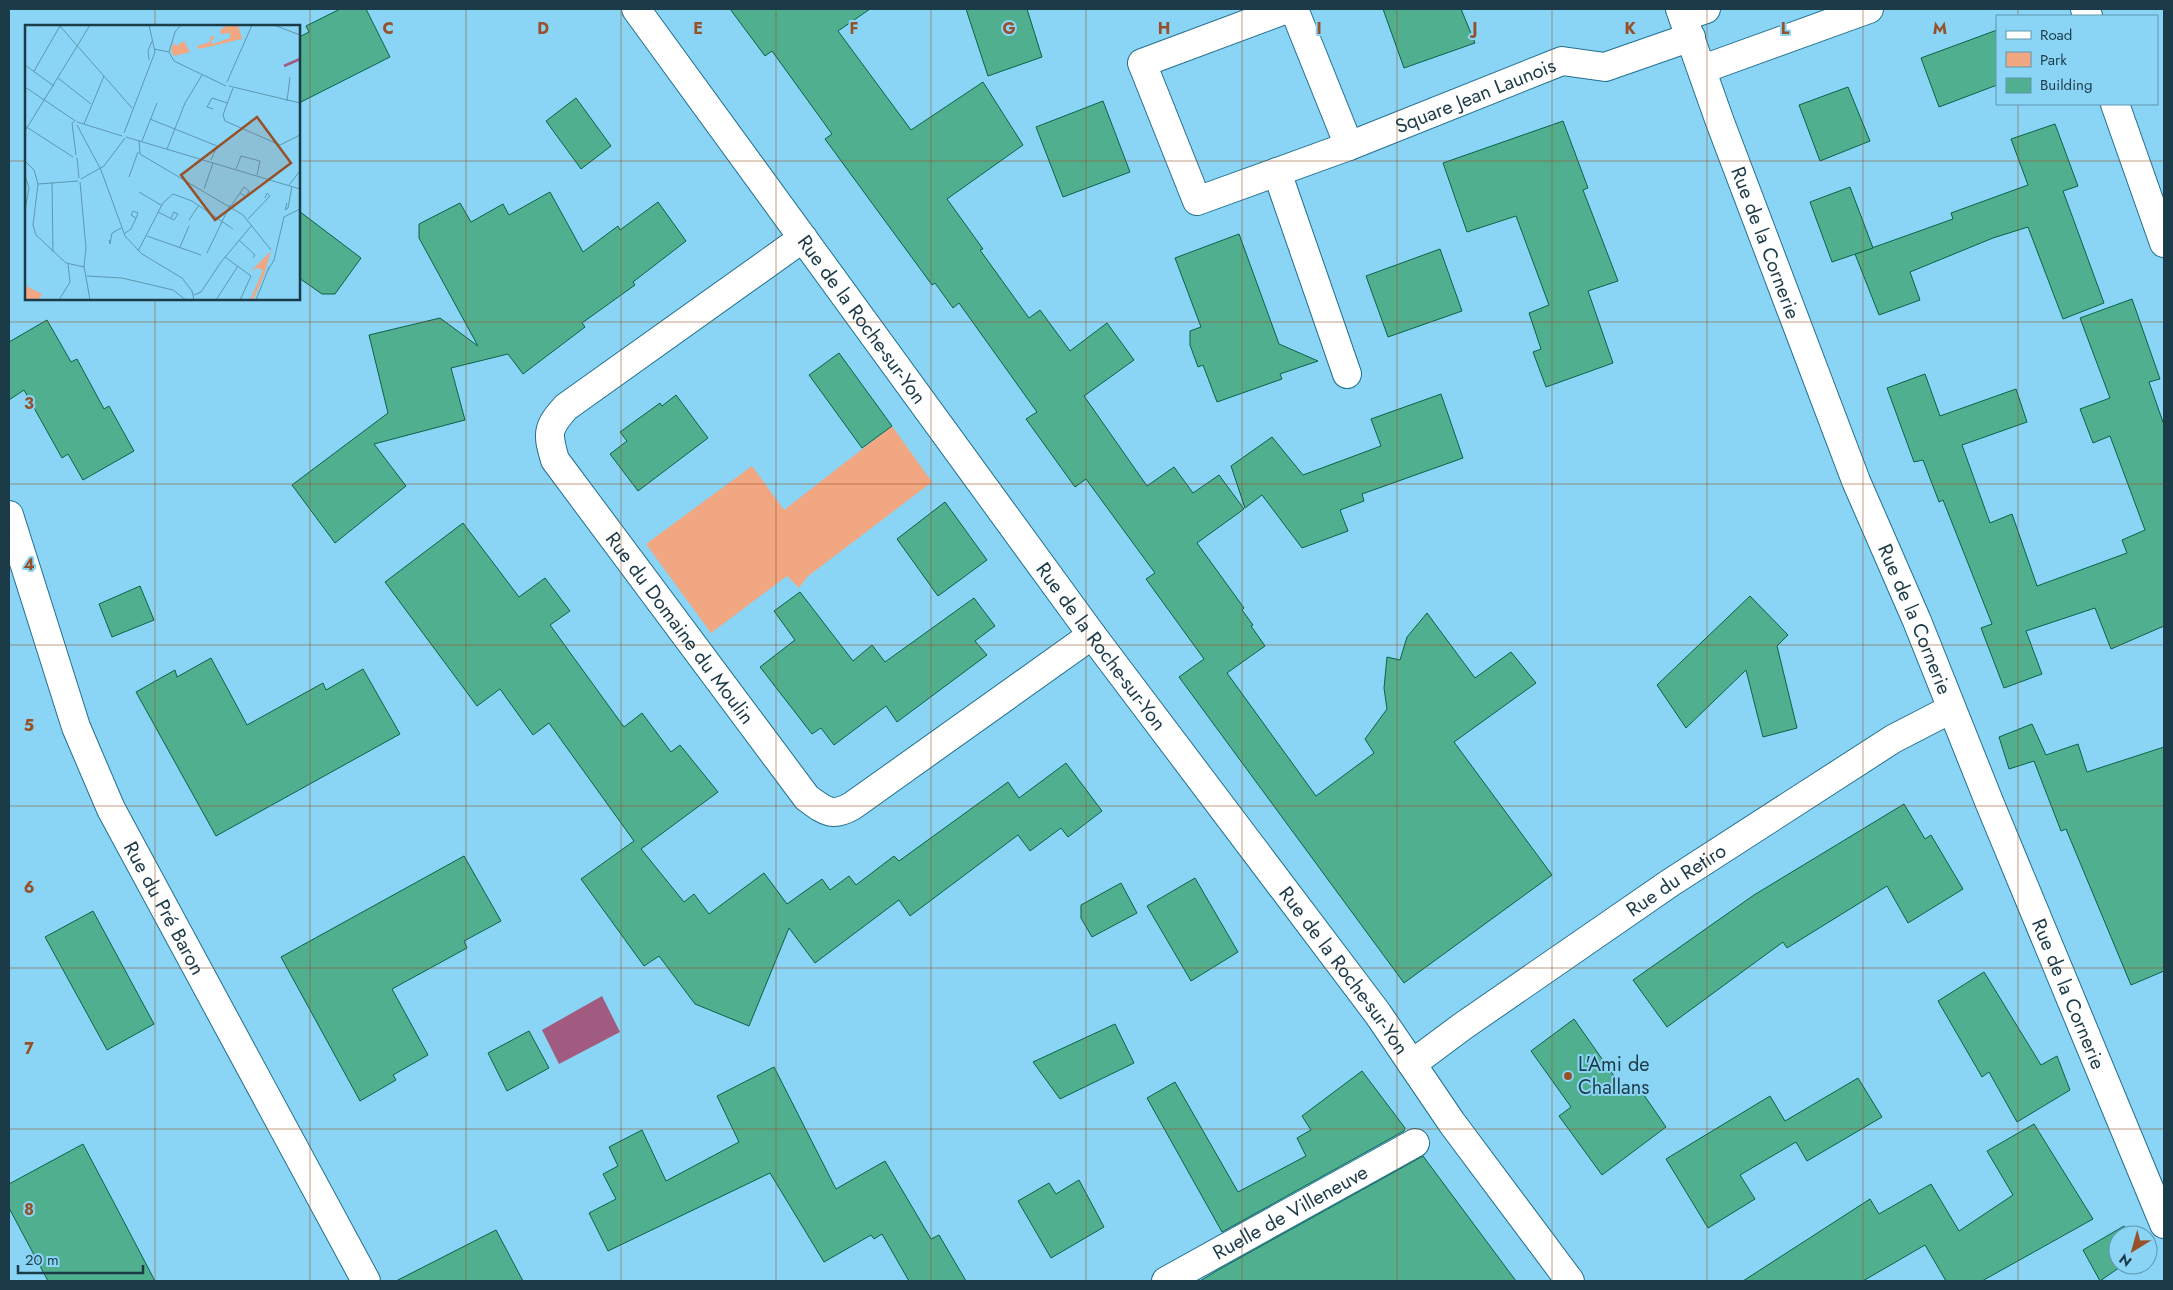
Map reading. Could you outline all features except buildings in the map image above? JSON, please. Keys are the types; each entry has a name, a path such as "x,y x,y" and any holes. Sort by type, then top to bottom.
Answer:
{"street":[{"name":"Rue de la Roche-sur-Yon","path":"636,9 1092,635 1378,1014 1452,1123 1570,1281"},
{"name":"Square Jean Launois","path":"1286,9 1142,63 1197,201 1349,146 1562,61 1604,67 1690,18"},
{"path":"1294,9 1349,146"},
{"path":"1703,69 1869,9"},
{"name":"Rue de la Cornerie","path":"1690,18 1703,69 1720,122 1856,482 1917,621 1951,709 2164,1224"},
{"path":"2115,105 2164,243"},
{"path":"1277,172 1347,374"},
{"name":"Rue du Domaine du Moulin","path":"803,238 566,407 554,420 548,438 555,460 806,798 827,812 841,812 852,806 1092,635"},
{"name":"Rue du Pré Baron","path":"9,515 76,727 111,809 366,1281"},
{"name":"Rue du Retiro","path":"1412,1064 1670,883 1893,739 1951,709"},
{"name":"Ruelle de Villeneuve","path":"1166,1281 1415,1143"}],"green space":[{"path":"892,426 932,482 807,577 799,588 787,576 711,633 646,544 752,466 784,510"}],"shaded area":[{"path":"602,996 620,1032 559,1064 542,1030"}],"place":[{"name":"L'Ami de Challans","path":"1568,1076"}]}
